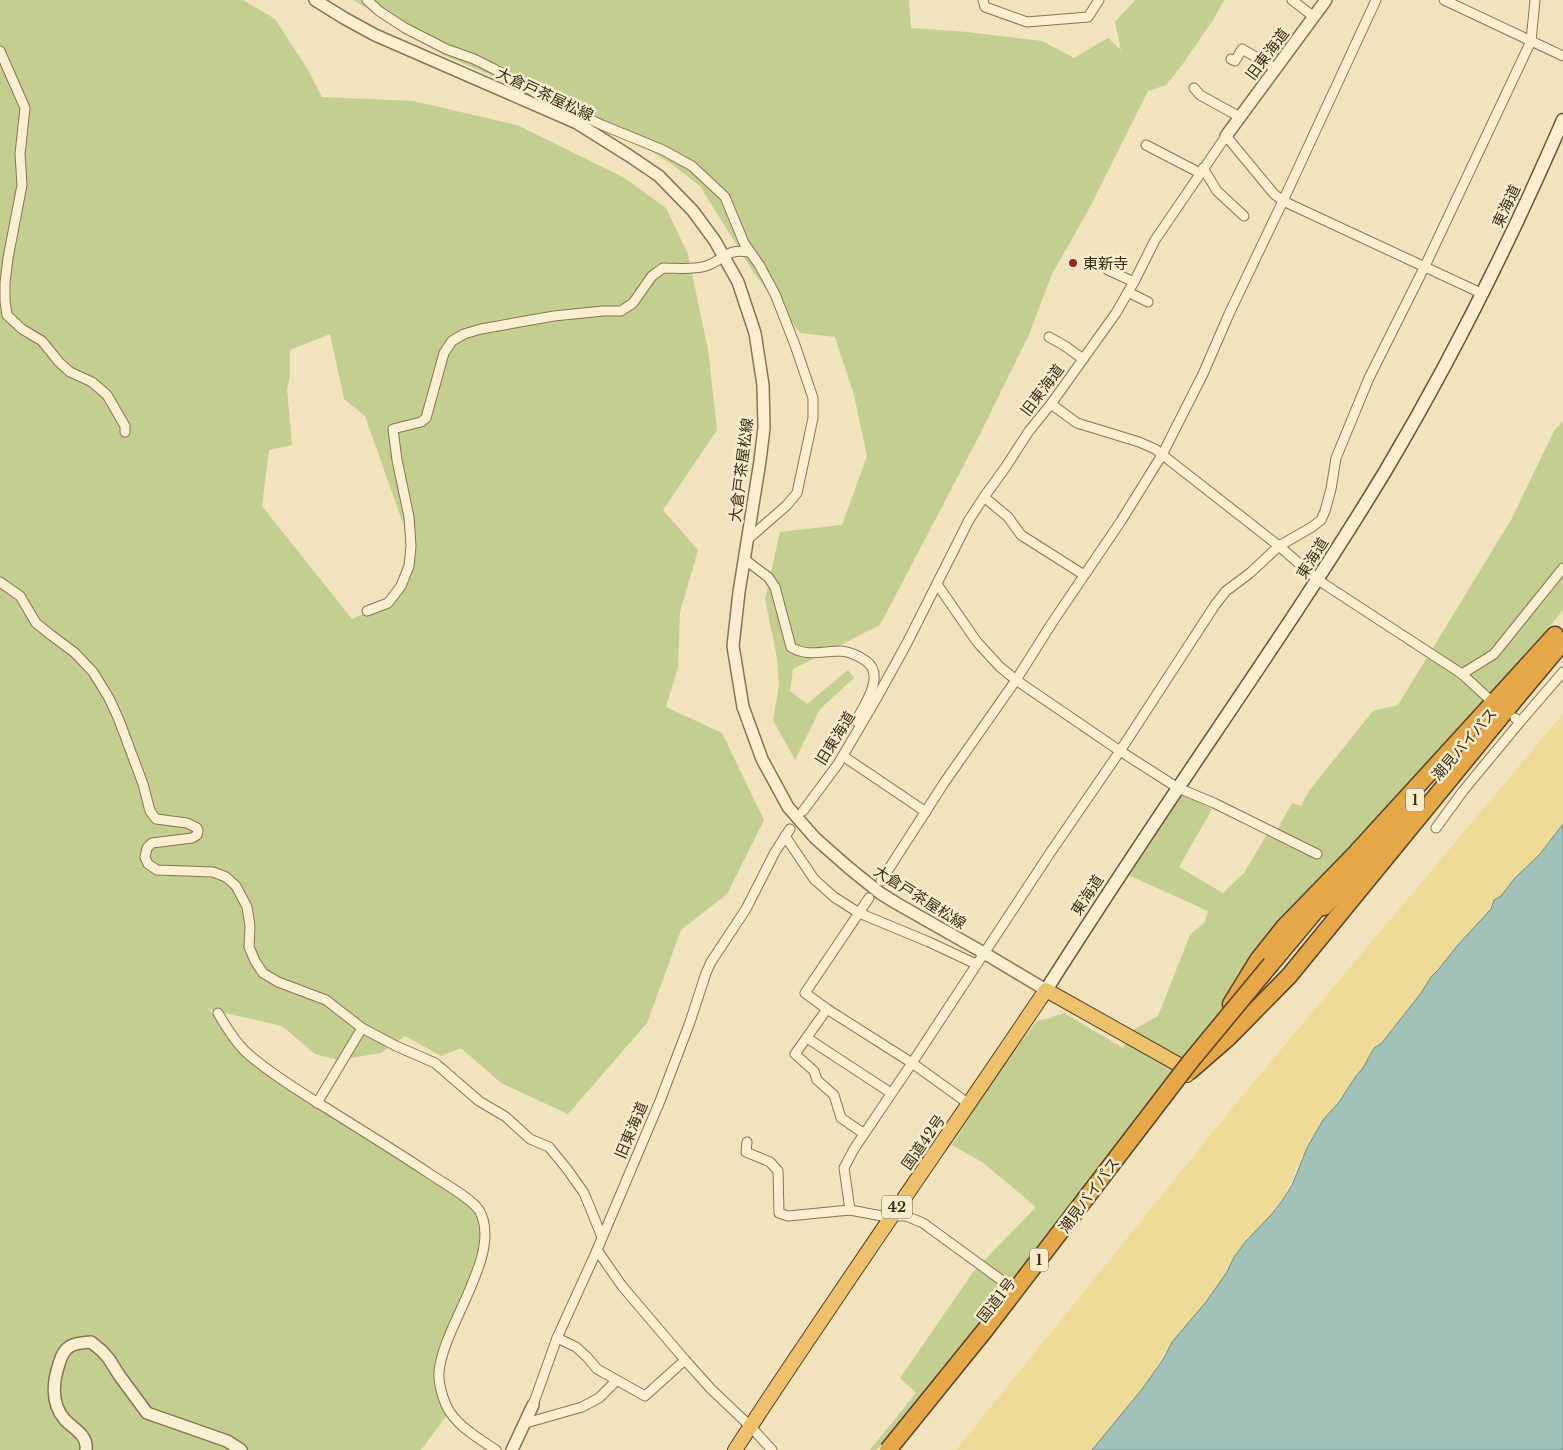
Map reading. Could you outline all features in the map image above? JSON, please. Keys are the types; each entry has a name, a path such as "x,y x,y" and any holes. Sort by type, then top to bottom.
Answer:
{"highway":[{"name":"1","path":"1517,697 1560,634"},
{"name":"潮見バイパス","path":"888,1450 985,1330 1190,1062 1331,893 1476,732 1560,634"},
{"path":"1190,1071 1258,960 1285,926 1357,852 1560,634"},
{"name":"潮見バイパス","path":"1271,964 1517,697"},
{"path":"1190,1071 1229,1037 1289,976 1517,697"},
{"path":"1046,990 1190,1071"},
{"name":"国道42号","path":"735,1450 890,1217 1046,990"},
{"name":"国道1号","path":"895,1450 990,1336 1190,1071"}],"main road":[{"name":"東海道","path":"1046,990 1110,889 1318,580 1386,469 1452,354 1483,294 1563,120"}],"street":[{"name":"大倉戸茶屋松線","path":"315,0 375,35 577,123 659,176 693,211 715,241 738,282 755,333 763,385 764,428 739,592 734,646 743,707 762,759 788,808 815,838 880,893 1046,990"},
{"path":"367,0 379,11 405,28 446,49 481,62 547,99 602,125 663,150 692,166 725,198 749,252 760,266 776,294 813,398 813,418 797,493 787,505 748,540"},
{"path":"983,0 985,7 1027,22 1088,17 1099,0"},
{"path":"1292,0 1314,17"},
{"name":"旧東海道","path":"803,811 843,756 907,643 984,496 1029,431 1051,404 1116,313 1155,240 1202,170 1326,0"},
{"path":"881,881 944,783 1016,680 1162,455 1202,374 1376,0"},
{"path":"1444,0 1563,56"},
{"path":"850,1210 844,1168 863,1134 1215,606 1226,592 1279,546 1321,520 1331,489 1336,458 1369,378 1425,266 1531,41 1535,0"},
{"path":"1231,59 1235,61 1242,49 1275,68"},
{"path":"0,51 25,108 20,154 22,185 5,283 5,302 8,315 22,329 42,341 70,372 92,382 107,395 125,426 125,432"},
{"path":"1194,88 1200,95 1240,117"},
{"path":"1226,136 1274,194 1283,201 1483,294"},
{"path":"1146,145 1202,170 1217,191 1244,216"},
{"path":"367,611 388,603 401,586 409,566 411,546 409,517 397,460 394,429 421,422 426,418 444,353 452,341 464,334 481,329 554,316 602,310 621,311 633,303 652,276 663,268 690,269 706,266 730,252 749,252"},
{"path":"1108,270 1134,282"},
{"path":"1128,292 1148,302"},
{"path":"1049,337 1083,359"},
{"path":"1051,404 1078,423 1139,442 1155,449 1279,546 1318,580 1462,674 1488,698"},
{"path":"984,496 1008,517 1021,535 1084,575"},
{"path":"744,559 768,577 775,587 792,647 799,652 807,653 843,651 860,657 869,663 874,672 873,685 856,721 861,724"},
{"path":"1462,674 1494,654 1563,568"},
{"path":"0,582 20,596 36,623 75,653 93,672 109,698 119,720 143,784 150,810 156,819 187,822 197,828 198,831 192,838 152,843 147,848 145,857 148,864 157,870 213,872 226,877 236,886 247,907 250,926 249,947 254,961 263,973 278,982 326,1000 362,1028 396,1046 435,1063 479,1101 506,1117 530,1139 549,1147 584,1193 602,1237"},
{"path":"937,584 977,642 1000,667 1016,680 1178,788 1214,803 1317,854"},
{"path":"1436,828 1518,720 1563,672"},
{"path":"843,756 926,812"},
{"name":"旧東海道","path":"512,1450 526,1423 557,1338 597,1250 660,1100 690,1022 706,972 746,909 787,832 814,879 834,897 859,913"},
{"path":"870,898 805,993 912,1063 969,1104"},
{"path":"859,913 976,964"},
{"path":"827,1009 795,1054 834,1095 841,1118 863,1134"},
{"path":"218,1013 229,1032 246,1052 293,1087 396,1152 468,1200 479,1210 485,1230 486,1246 474,1280 444,1349 439,1373 446,1405 455,1419 496,1450"},
{"path":"317,1103 362,1028"},
{"path":"807,1038 891,1093"},
{"path":"747,1142 746,1152 770,1162 778,1171 779,1213 788,1216 850,1210 890,1217 906,1216 923,1223 1008,1285"},
{"path":"597,1250 622,1286 685,1360 772,1450"},
{"path":"557,1338 576,1346 597,1369 645,1396 685,1360"},
{"path":"86,1450 87,1443 80,1433 64,1419 56,1404 54,1387 63,1353 70,1345 77,1342 91,1342 109,1359 147,1413 227,1441 241,1450"},
{"path":"526,1423 582,1407 599,1398 616,1380"}],"green space":[{"path":"0,0 243,0 275,19 308,70 322,97 413,101 517,125 623,177 666,208 688,254 708,350 717,430 663,510 698,550 680,612 678,667 666,707 722,733 764,820 727,894 681,930 647,1023 568,1114 501,1083 461,1048 441,1056 405,1036 381,1053 338,1060 315,1054 282,1026 208,1009 246,1052 472,1204 485,1230 441,1360 450,1411 421,1450 0,1450","holes":["330,334 344,399 365,416 411,546 388,603 352,619 262,506 269,450 292,445 287,389 290,376 290,350"]},
{"path":"353,0 909,0 911,28 967,32 1042,41 1074,58 1108,38 1121,50 1115,22 1135,0 1224,0 1213,20 1166,85 1148,91 1089,209 1052,274 1028,337 978,438 880,625 793,669 790,691 807,704 848,670 854,678 820,709 795,760 773,720 779,685 777,658 765,599 780,532 842,525 867,456 854,395 835,337 800,333 756,276 700,186 673,165 583,107 559,96 504,81 446,56"},
{"path":"1563,421 1563,610 1005,1296 877,1450 870,1450 916,1393 900,1378 974,1271 1036,1207 982,1162 952,1145 1006,1060 1037,1021 1064,1013 1123,1048 1131,1031 1158,1016 1190,935 1205,922 1208,911 1126,874 1180,793 1212,809 1179,867 1223,893 1244,873 1267,834 1277,830 1292,803 1301,806 1309,791 1373,711 1398,705 1511,520 1554,431"}],"sand":[{"path":"1563,714 1563,823 1540,854 1431,977 1396,1026 1323,1120 1300,1161 1282,1201 1206,1302 1172,1342 1143,1388 1092,1450 956,1450 1243,1095"}],"water":[{"path":"1563,824 1563,1450 1092,1450 1143,1388 1164,1358 1172,1342 1206,1302 1246,1241 1282,1201 1292,1185 1307,1148 1323,1120 1339,1102 1363,1068 1374,1048 1381,1044 1421,993 1431,977 1491,909 1494,900 1501,896 1514,879 1540,854"}],"place":[{"name":"東新寺","path":"1073,263"}]}
